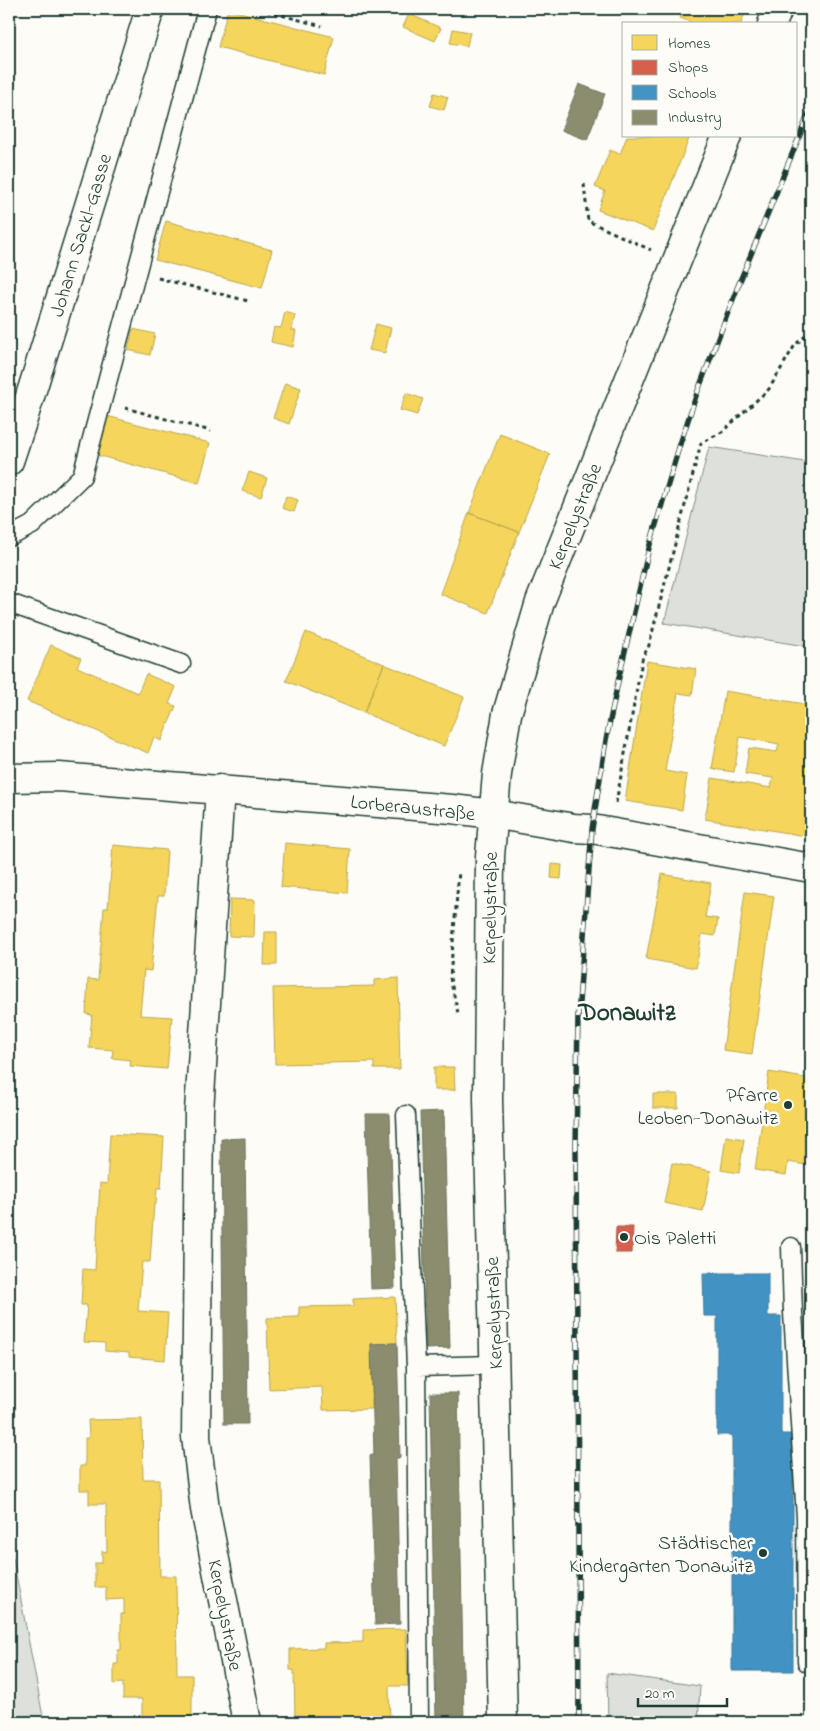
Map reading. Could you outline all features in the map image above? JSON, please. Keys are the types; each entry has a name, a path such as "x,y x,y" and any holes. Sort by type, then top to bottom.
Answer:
{"street":[{"name":"Johann Sackl-Gasse","path":"9,461 150,9"},
{"path":"773,22 778,9"},
{"name":"Kerpelystraße","path":"504,1722 488,1099 490,856 497,774 507,714 540,602 726,138"},
{"name":"Lorberaustraße","path":"10,776 59,777 220,789 452,809 611,833 811,868"},
{"name":"Kerpelystraße","path":"220,789 198,1112 196,1437 205,1509 247,1722"}],"lane":[{"path":"9,538 32,525 82,476 100,402 207,9"},
{"path":"9,602 181,664"},
{"path":"406,1116 416,1367 419,1722"},
{"path":"791,1247 792,1313 806,1518 807,1662"},
{"path":"416,1367 495,1365"}],"path":[{"path":"259,9 322,26"},
{"path":"584,184 588,221 676,261"},
{"path":"136,272 248,301"},
{"path":"611,833 642,655 648,649 701,443 722,432 769,389 795,345 811,331"},
{"path":"100,402 211,431"}],"shaded area":[{"path":"709,447 811,463 811,647 664,623"},
{"path":"9,1537 44,1722 9,1722"},
{"path":"607,1673 700,1686 698,1722 608,1722"}],"building: Homes":[{"path":"228,9 334,37 324,75 218,47"},
{"path":"683,9 746,9 742,22 691,22 680,18"},
{"path":"409,14 441,28 435,41 403,27"},
{"path":"453,29 470,32 467,46 450,43"},
{"path":"434,93 448,97 444,110 430,106"},
{"path":"626,138 689,138 653,231 598,210 605,191 595,187 610,150 620,154"},
{"path":"166,221 272,250 262,288 155,260"},
{"path":"285,312 295,315 292,330 296,331 293,347 271,342 274,327 281,328"},
{"path":"376,324 391,328 385,353 369,350"},
{"path":"133,329 155,334 150,355 128,350"},
{"path":"285,383 301,388 289,424 273,418"},
{"path":"406,393 423,399 417,415 400,410"},
{"path":"103,415 210,443 199,483 93,454"},
{"path":"500,434 550,454 519,532 469,513"},
{"path":"249,472 267,478 261,497 242,491"},
{"path":"286,496 298,500 294,512 282,508"},
{"path":"469,513 519,532 488,613 440,594"},
{"path":"306,632 384,664 364,713 286,681"},
{"path":"51,645 81,658 77,667 138,693 146,674 176,687 169,704 176,706 161,741 154,737 148,753 27,701"},
{"path":"647,661 696,669 692,695 678,693 665,771 687,775 682,810 625,801"},
{"path":"384,664 464,697 444,746 364,713"},
{"path":"725,691 811,705 811,837 705,819 712,778 771,788 773,778 745,774 749,748 777,752 779,744 740,737 734,772 712,769"},
{"path":"285,843 350,849 347,893 281,887"},
{"path":"113,845 167,850 164,896 158,896 151,971 144,970 140,1015 172,1017 167,1069 130,1066 131,1060 112,1058 113,1050 89,1048 92,1015 86,1014 88,979 98,980 104,908 108,908"},
{"path":"552,864 562,865 561,879 551,878"},
{"path":"662,874 711,883 705,917 718,919 715,936 702,934 696,968 646,959"},
{"path":"745,892 774,896 752,1054 723,1050"},
{"path":"230,899 255,900 254,937 229,936"},
{"path":"265,932 277,932 277,965 264,965"},
{"path":"398,978 400,1069 374,1069 374,1062 275,1064 273,988 374,986 374,980"},
{"path":"434,1067 454,1067 455,1090 434,1090"},
{"name":"Pfarre Leoben-Donawitz","path":"769,1072 811,1079 811,1130 806,1165 788,1162 786,1175 755,1170"},
{"path":"653,1094 678,1094 678,1108 653,1108"},
{"path":"110,1134 164,1137 161,1188 157,1188 156,1204 154,1204 150,1262 142,1262 138,1311 168,1313 165,1360 129,1357 129,1353 105,1351 105,1343 84,1342 87,1305 81,1305 83,1269 95,1270 100,1183 107,1184"},
{"path":"726,1136 744,1139 739,1173 721,1170"},
{"path":"672,1163 711,1171 703,1211 664,1203"},
{"path":"395,1297 397,1343 371,1344 372,1409 323,1410 322,1387 269,1389 267,1318 299,1317 299,1307 353,1306 353,1299"},
{"path":"142,1419 143,1479 159,1479 160,1576 176,1576 177,1675 192,1675 192,1717 142,1718 142,1699 123,1699 123,1683 114,1684 114,1664 118,1664 118,1650 121,1650 121,1614 124,1614 124,1599 106,1600 106,1587 95,1587 95,1563 102,1563 102,1551 107,1552 106,1504 89,1504 89,1490 80,1490 80,1466 85,1466 85,1438 89,1438 88,1420"},
{"path":"406,1629 408,1686 389,1686 390,1722 295,1722 294,1670 290,1670 290,1649 324,1648 324,1643 363,1642 363,1630"}],"building: Shops":[{"path":"616,1227 633,1227 632,1253 615,1253"}],"building: Schools":[{"name":"Städtischer Kindergarten Donawitz","path":"703,1273 768,1273 768,1316 781,1316 781,1434 793,1434 793,1671 732,1671 732,1435 717,1435 717,1316 704,1316"}],"building: Industry":[{"path":"579,84 605,94 587,140 561,130"},
{"path":"444,1111 450,1348 426,1349 420,1112"},
{"path":"366,1114 390,1114 395,1288 371,1289"},
{"path":"245,1138 248,1424 224,1424 221,1139"},
{"path":"397,1343 400,1458 396,1458 400,1624 375,1625 370,1455 374,1455 371,1344"},
{"path":"430,1393 458,1393 464,1722 436,1722"}],"railway":[{"path":"579,1722 576,1146 578,1016 592,829 606,740 619,677 649,548 680,444 696,396 740,281 811,108"}],"place":[{"name":"Pfarre Leoben-Donawitz","path":"788,1105"},
{"name":"Ois Paletti","path":"624,1237"},
{"name":"Städtischer Kindergarten Donawitz","path":"763,1553"}],"district":[{"name":"Donawitz","path":"627,1011"}]}
